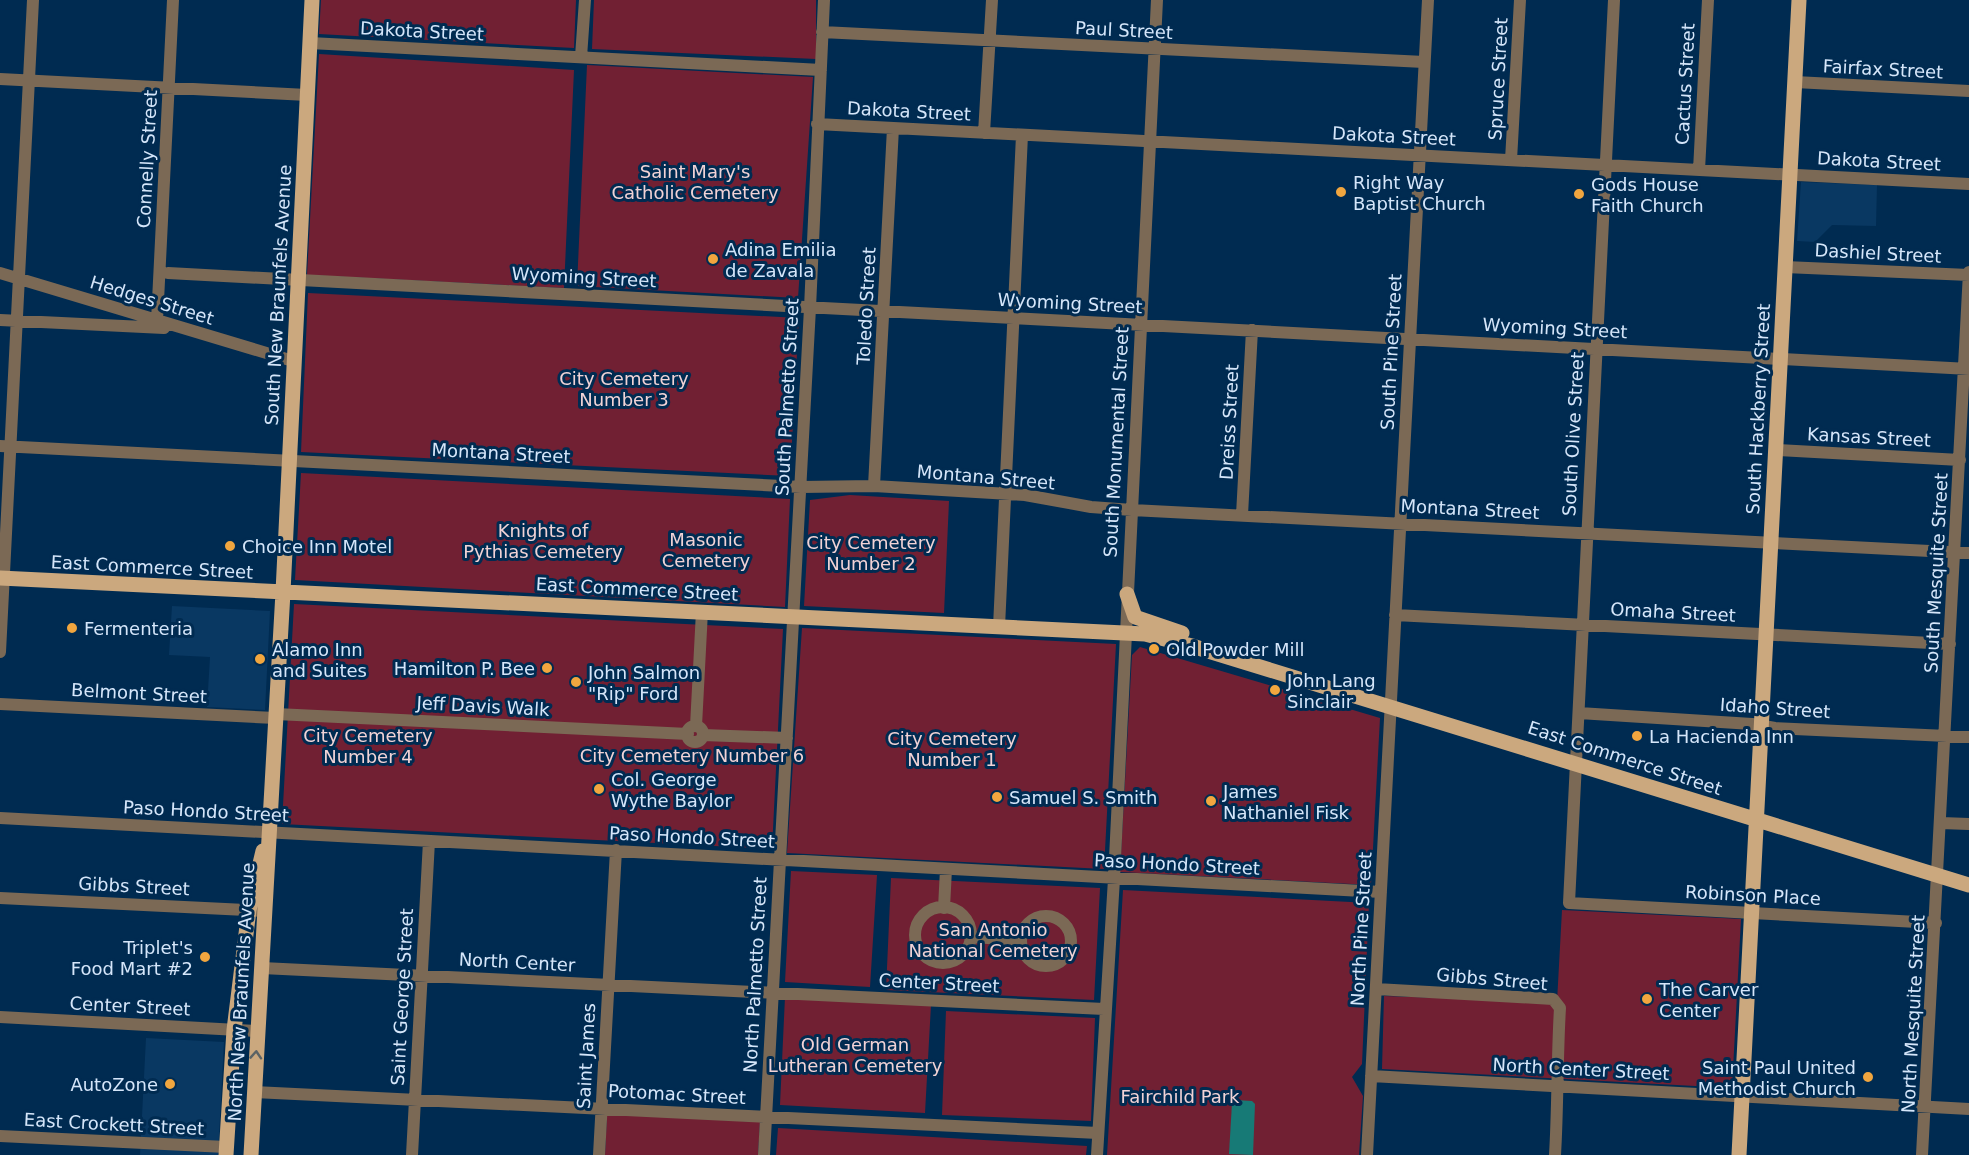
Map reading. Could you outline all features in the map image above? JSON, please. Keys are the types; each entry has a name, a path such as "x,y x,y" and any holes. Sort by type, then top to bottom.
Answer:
{"main road":[{"name":"South New Braunfels Avenue","path":"283,592 312,0"},
{"name":"South Hackberry Street","path":"1739,1155 1799,0"},
{"name":"East Commerce Street","path":"2,579 702,611 1125,633 1167,639 1969,885"},
{"name":"North New Braunfels Avenue","path":"251,1155 283,592"},
{"name":"East Commerce Street","path":"1127,594 1135,617 1238,652 1268,669"},
{"name":"North New Braunfels Avenue","path":"226,1151 234,1030 249,910 256,872 269,831"},
{"path":"226,1151 236,1148 244,1155"}],"street":[{"path":"0,652 6,447 16,321 33,0"},
{"name":"Connelly Street","path":"157,321 173,0"},
{"path":"581,57 585,0"},
{"name":"South Palmetto Street","path":"794,617 824,0"},
{"path":"984,133 992,0"},
{"name":"South Monumental Street","path":"1096,1155 1114,879 1157,0"},
{"name":"South Pine Street","path":"1391,706 1428,0"},
{"name":"Spruce Street","path":"1511,160 1520,0"},
{"name":"South Olive Street","path":"1569,903 1614,0"},
{"name":"Cactus Street","path":"1699,170 1707,0"},
{"name":"Paul Street","path":"822,32 1424,62"},
{"name":"Dakota Street","path":"310,43 820,70"},
{"path":"0,79 307,95"},
{"name":"Fairfax Street","path":"1795,82 1969,91"},
{"name":"Dakota Street","path":"817,124 1969,184"},
{"name":"Toledo Street","path":"874,486 893,128"},
{"path":"999,627 1022,135"},
{"name":"Dashiel Street","path":"1785,267 1969,274"},
{"name":"Hedges Street","path":"0,273 293,361"},
{"name":"Wyoming Street","path":"168,273 1967,369"},
{"name":"South Mesquite Street","path":"1938,876 1967,369 1969,274"},
{"path":"0,320 186,329"},
{"name":"Dreiss Street","path":"1242,515 1252,330"},
{"name":"Montana Street","path":"6,447 801,487 874,486 1004,494 1091,507 1131,510 1969,553"},
{"name":"Kansas Street","path":"1776,450 1960,460"},
{"path":"696,732 702,611"},
{"name":"Omaha Street","path":"1395,615 1950,644"},
{"name":"North Palmetto Street","path":"764,1155 794,617"},
{"name":"Belmont Street","path":"0,704 276,716"},
{"name":"North Pine Street","path":"1367,1155 1391,706"},
{"name":"Idaho Street","path":"1579,713 1969,737"},
{"name":"Jeff Davis Walk","path":"276,716 696,732 787,738"},
{"name":"Paso Hondo Street","path":"0,818 1381,892"},
{"path":"1941,823 1969,824"},
{"name":"Saint George Street","path":"412,1155 429,841"},
{"name":"Saint James","path":"599,1155 616,850"},
{"path":"944,908 946,869"},
{"name":"North Mesquite Street","path":"1922,1155 1938,876"},
{"name":"Gibbs Street","path":"0,898 266,911"},
{"name":"Robinson Place","path":"1569,903 1936,923"},
{"path":"944,908 964,917 971,937 964,953 950,962 934,962 922,954 915,941 916,927 924,915 944,908"},
{"path":"1047,916 1061,921 1066,926 1072,940 1067,955 1054,965 1046,966 1031,961 1022,948 1021,940 1026,926 1039,917 1047,916"},
{"path":"971,937 1021,940"},
{"name":"North Center","path":"262,968 772,992"},
{"name":"Gibbs Street","path":"1376,988 1553,999 1560,1008 1555,1155"},
{"name":"Center Street","path":"772,992 1104,1009"},
{"name":"Center Street","path":"0,1017 258,1031"},
{"name":"North Center Street","path":"1371,1076 1969,1109"},
{"name":"Potomac Street","path":"254,1092 1098,1133"},
{"name":"East Crockett Street","path":"0,1136 226,1151"}],"shaded area":[{"path":"1801,182 1877,185 1876,226 1832,225 1815,242 1797,241"},
{"path":"172,606 270,611 265,710 207,707 210,657 169,655"},
{"path":"146,1038 224,1042 218,1155 140,1155"},
{"path":"1235,1100 1252,1101 1255,1104 1253,1155 1229,1154 1232,1103"}],"green space":[{"path":"321,0 576,0 574,48 319,34"},
{"path":"594,0 816,0 816,59 592,49"},
{"path":"319,54 574,70 564,288 307,275"},
{"name":"Saint Mary's Catholic Cemetery","path":"587,65 813,77 798,298 577,286"},
{"name":"City Cemetery Number 3","path":"308,293 799,318 790,476 301,452"},
{"path":"301,473 790,499 785,607 295,580"},
{"name":"City Cemetery Number 2","path":"850,495 949,501 944,613 804,606 810,500"},
{"path":"294,604 783,629 772,849 282,824"},
{"name":"City Cemetery Number 1","path":"802,628 1116,644 1104,869 787,853"},
{"path":"1140,647 1380,718 1371,885 1120,872 1132,655"},
{"path":"791,871 877,875 870,987 785,982"},
{"name":"San Antonio National Cemetery","path":"891,878 1100,888 1094,1000 886,990"},
{"name":"Fairchild Park","path":"1123,890 1369,903 1362,1064 1352,1077 1363,1096 1359,1155 1107,1155"},
{"name":"The Carver Center","path":"1562,910 1741,919 1732,1088 1382,1069 1384,996 1557,1002"},
{"name":"Old German Lutheran Cemetery","path":"785,997 931,1005 925,1113 780,1105"},
{"name":"Old German Lutheran Cemetery","path":"946,1011 1095,1018 1091,1121 942,1115"},
{"path":"607,1114 760,1122 758,1155 605,1155"},
{"path":"778,1128 1087,1146 1086,1155 776,1155"}],"place":[{"name":"Right Way Baptist Church","path":"1341,192"},
{"name":"Gods House Faith Church","path":"1579,194"},
{"name":"Adina Emilia de Zavala","path":"713,259"},
{"name":"Choice Inn Motel","path":"230,546"},
{"name":"Fermenteria","path":"72,628"},
{"name":"Old Powder Mill","path":"1154,649"},
{"name":"Alamo Inn and Suites","path":"260,659"},
{"name":"Hamilton P. Bee","path":"547,668"},
{"name":"John Salmon \"Rip\" Ford","path":"576,682"},
{"name":"John Lang Sinclair","path":"1275,690"},
{"name":"La Hacienda Inn","path":"1637,736"},
{"name":"Col. George Wythe Baylor","path":"599,789"},
{"name":"Samuel S. Smith","path":"997,797"},
{"name":"James Nathaniel Fisk","path":"1211,801"},
{"name":"Triplet's Food Mart #2","path":"205,957"},
{"name":"The Carver Center","path":"1647,999"},
{"name":"Saint Paul United Methodist Church","path":"1868,1077"},
{"name":"AutoZone","path":"170,1084"}],"park label":[{"name":"Knights of Pythias Cemetery","path":"543,540"},
{"name":"Masonic Cemetery","path":"706,549"},
{"name":"City Cemetery Number 4","path":"368,745"},
{"name":"City Cemetery Number 6","path":"692,755"}]}
